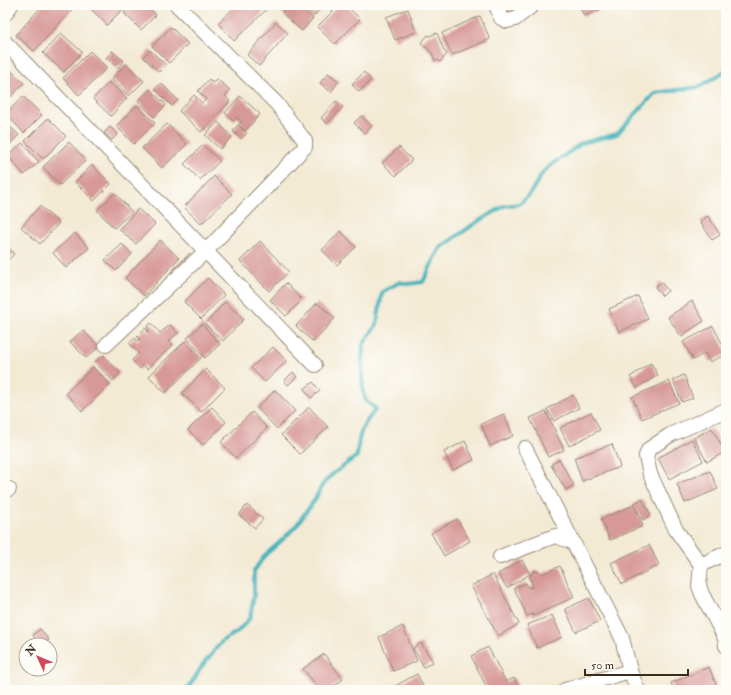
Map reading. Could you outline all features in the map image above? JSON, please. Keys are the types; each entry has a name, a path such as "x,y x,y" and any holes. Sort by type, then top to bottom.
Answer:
{"street":[{"path":"5,14 11,5"},
{"path":"106,345 206,251 306,147 305,141 276,104 177,5"},
{"path":"496,5 501,18 507,21 515,19 533,5"},
{"path":"5,42 315,365"},
{"path":"726,410 670,435 649,449 646,456 650,474 676,530 701,565 700,590 725,638 726,646"},
{"path":"525,448 622,638 630,670 638,690"},
{"path":"500,556 555,536 573,542"},
{"path":"701,565 726,553"},
{"path":"565,690 630,670"}],"building":[{"path":"43,5 67,5 72,10 34,51 16,35"},
{"path":"87,5 127,5 107,25"},
{"path":"133,5 147,5 156,15 141,30 124,13"},
{"path":"237,5 271,5 234,41 218,23"},
{"path":"289,5 299,5 313,18 302,31 282,13"},
{"path":"303,5 324,5 314,16"},
{"path":"339,5 346,5 360,19 335,44 317,27"},
{"path":"501,5 513,5 515,10 505,14"},
{"path":"579,5 606,5 607,7 584,16"},
{"path":"408,9 416,32 395,40 386,17"},
{"path":"480,16 490,39 452,55 442,33"},
{"path":"276,22 288,33 259,66 247,55"},
{"path":"171,27 188,44 169,63 152,46"},
{"path":"61,33 82,52 64,72 43,53"},
{"path":"437,33 444,51 447,54 440,62 438,60 435,61 432,53 421,43 428,35"},
{"path":"150,50 166,65 159,72 143,57"},
{"path":"90,51 107,68 79,95 63,78"},
{"path":"112,51 124,61 118,68 106,58"},
{"path":"126,64 144,81 129,96 111,79"},
{"path":"5,65 24,83 5,103"},
{"path":"364,72 371,80 359,92 352,84"},
{"path":"328,73 339,81 331,92 320,83"},
{"path":"209,79 213,83 217,79 230,90 225,96 230,101 201,132 179,111 194,95 202,103 206,99 198,91"},
{"path":"109,82 127,98 111,116 93,99"},
{"path":"161,83 178,100 172,106 155,89"},
{"path":"150,89 166,105 154,117 138,101"},
{"path":"23,96 42,115 24,133 6,114"},
{"path":"240,96 260,114 245,131 238,125 242,122 237,117 234,121 225,113"},
{"path":"336,101 343,107 327,124 321,118"},
{"path":"137,105 155,123 134,144 116,126"},
{"path":"361,116 372,126 365,134 354,123"},
{"path":"48,118 66,136 43,159 25,141"},
{"path":"5,122 19,135 5,149"},
{"path":"218,122 232,137 220,149 205,135"},
{"path":"167,124 187,144 162,168 142,148"},
{"path":"238,125 247,133 241,139 233,131"},
{"path":"110,127 118,134 112,140 104,133"},
{"path":"69,142 86,160 60,185 43,167"},
{"path":"22,143 39,162 24,175 8,156"},
{"path":"203,145 220,161 200,180 184,164"},
{"path":"399,147 412,160 396,176 382,163"},
{"path":"92,165 111,184 94,201 75,182"},
{"path":"214,176 232,194 201,224 184,207"},
{"path":"115,193 132,212 114,228 97,210"},
{"path":"40,206 59,223 40,244 21,227"},
{"path":"138,209 155,224 136,244 119,229"},
{"path":"708,216 720,235 712,240 700,221"},
{"path":"341,231 356,247 337,265 322,250"},
{"path":"75,233 89,248 66,268 53,253"},
{"path":"160,240 179,258 144,296 125,278"},
{"path":"260,241 289,272 269,291 240,261"},
{"path":"5,244 14,254 5,263"},
{"path":"122,244 132,254 116,271 105,260"},
{"path":"190,253 196,259 175,278 170,273"},
{"path":"208,278 224,295 201,319 184,302"},
{"path":"661,282 668,291 662,296 655,287"},
{"path":"286,283 302,300 286,316 270,300"},
{"path":"638,296 648,319 619,332 609,309"},
{"path":"692,301 704,321 681,336 668,317"},
{"path":"225,302 244,319 223,341 205,324"},
{"path":"317,303 335,318 313,342 296,326"},
{"path":"151,323 160,333 170,325 178,333 169,341 173,345 147,369 144,365 140,369 132,360 139,353 129,343 135,338 137,341 140,339 137,336 145,328 148,332 149,330 147,327"},
{"path":"202,324 220,344 205,358 187,338"},
{"path":"713,326 726,351 726,354 710,362 705,353 693,360 683,342"},
{"path":"83,330 99,347 86,358 70,342"},
{"path":"185,341 201,358 165,393 149,376"},
{"path":"273,347 287,361 265,382 251,368"},
{"path":"103,355 120,373 113,381 95,362"},
{"path":"651,363 658,375 637,388 630,377"},
{"path":"93,367 110,384 82,411 66,393"},
{"path":"206,369 225,388 201,412 182,393"},
{"path":"293,372 297,377 288,385 284,381"},
{"path":"684,375 693,398 682,402 673,380"},
{"path":"669,381 679,403 642,419 632,397"},
{"path":"313,382 320,391 311,398 304,389"},
{"path":"275,390 295,411 277,429 257,408"},
{"path":"573,395 579,408 554,421 547,409"},
{"path":"212,407 226,422 203,445 188,430"},
{"path":"309,407 328,427 300,454 281,435"},
{"path":"546,411 564,450 548,457 530,418"},
{"path":"252,412 267,428 236,458 221,442"},
{"path":"591,412 600,430 569,446 560,428"},
{"path":"504,414 513,436 490,446 481,424"},
{"path":"712,428 725,452 707,462 694,438"},
{"path":"692,439 703,461 669,479 658,458"},
{"path":"465,441 474,460 453,470 444,452"},
{"path":"612,444 620,467 582,481 574,458"},
{"path":"559,459 574,485 566,490 551,465"},
{"path":"710,471 718,489 685,503 677,484"},
{"path":"642,499 651,515 643,520 633,504"},
{"path":"247,505 263,519 255,528 239,515"},
{"path":"634,505 643,526 610,540 601,519"},
{"path":"457,519 470,541 444,556 431,533"},
{"path":"649,545 659,565 622,584 611,563"},
{"path":"522,560 530,574 507,588 498,574"},
{"path":"560,566 574,597 533,616 532,614 527,616 514,588 526,583 529,588 533,587 531,580 529,580 534,571 542,574"},
{"path":"493,574 519,624 498,636 471,586"},
{"path":"589,598 600,621 576,632 565,609"},
{"path":"552,615 562,637 537,648 527,625"},
{"path":"403,626 417,661 393,671 379,637"},
{"path":"40,629 47,637 34,637 33,635"},
{"path":"421,643 433,662 424,667 413,648"},
{"path":"488,647 506,682 514,678 520,690 488,690 471,656"},
{"path":"324,654 343,679 332,688 334,690 320,690 303,669"},
{"path":"709,667 718,690 674,690 671,683"},
{"path":"417,674 425,690 397,690 395,686"}],"waterway":[{"path":"187,690 202,666 222,641 237,632 250,618 254,595 254,571 265,555 295,527 314,501 323,484 334,473 357,456 360,435 364,425 376,409 366,401 363,392 362,360 363,345 377,324 382,292 400,282 408,284 423,282 439,249 474,224 504,206 519,204 529,195 544,171 582,143 617,134 655,93 699,87 726,71"}]}
